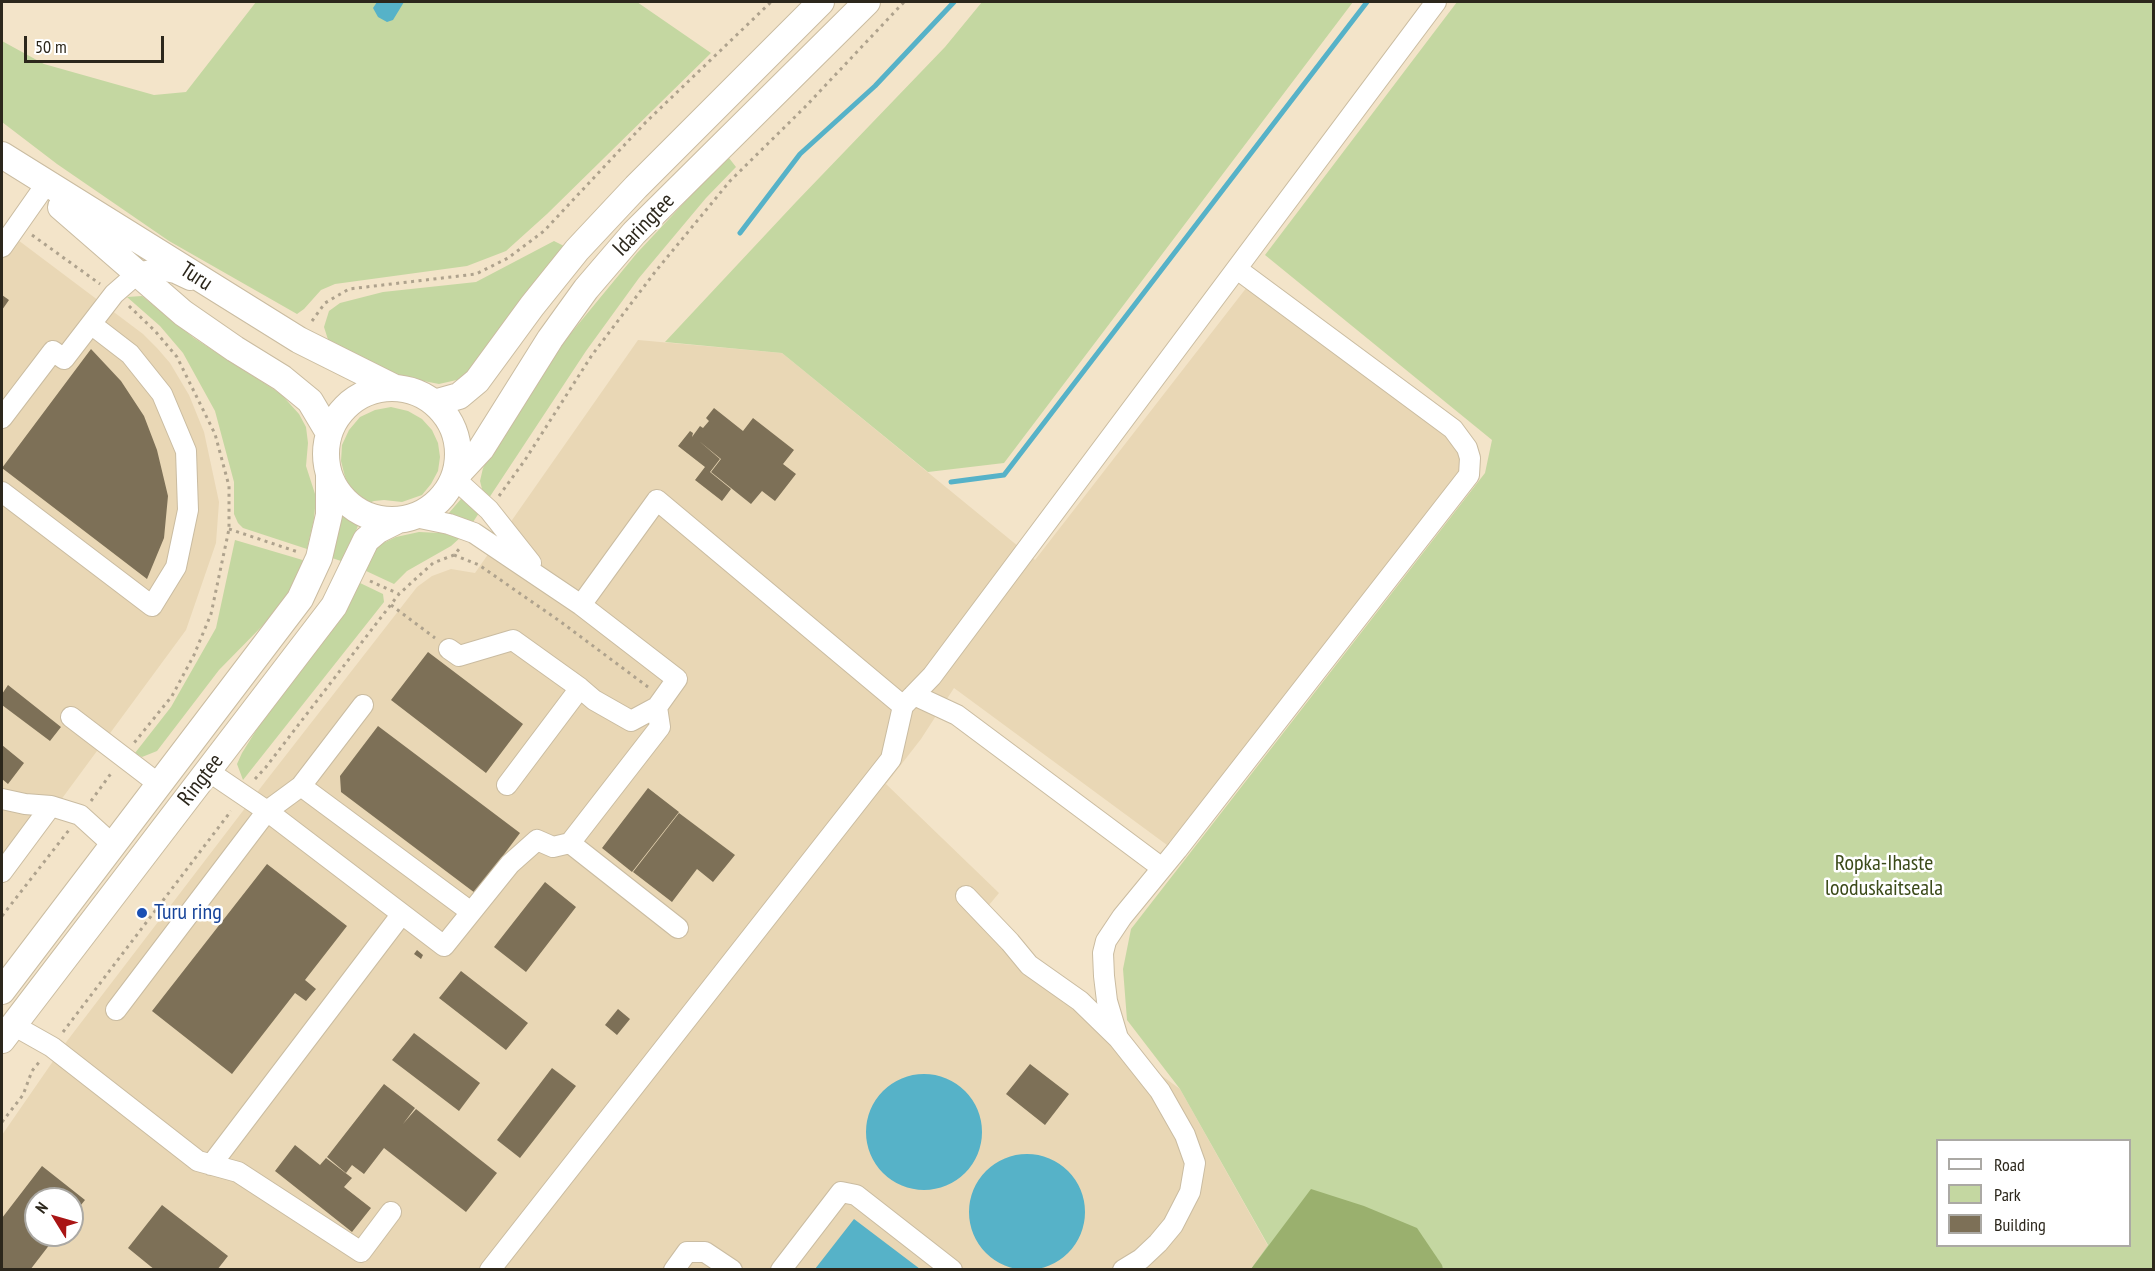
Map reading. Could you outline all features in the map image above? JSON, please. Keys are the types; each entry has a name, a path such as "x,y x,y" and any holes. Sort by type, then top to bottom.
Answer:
{"main road":[{"name":"Idaringtee","path":"434,403 459,396 477,381 577,250 636,187 821,2"},
{"name":"Idaringtee","path":"454,478 481,449 550,339 586,289 627,241 867,2"},
{"name":"Turu","path":"3,156 299,340 395,388"},
{"name":"Turu","path":"3,156 183,313 282,378 310,401 329,433"},
{"path":"395,388 409,390 434,403 448,418 456,437 459,457 454,478 445,494 432,508 405,519 374,519 354,509 339,494 329,475 326,447 335,420 354,399 374,391 395,388"},
{"name":"Ringtee","path":"2,991 300,599 320,558 329,515 329,475"},
{"name":"Ringtee","path":"7,1033 334,606 366,540 378,530 405,519"}],"street":[{"path":"490,1269 891,759 909,700 932,676 1436,2"},
{"path":"2,247 42,190"},
{"path":"2,418 53,351 64,359 114,294 138,273 155,269 174,273 222,294"},
{"path":"1118,1038 1107,1001 1102,953 1106,940 1468,475 1470,458 1467,448 1454,429 1237,269"},
{"path":"2,492 152,606 176,567 188,510 186,452 162,394 130,354 91,324"},
{"path":"454,478 489,510 544,580"},
{"path":"581,605 657,500 909,700 957,715 1162,868"},
{"path":"405,519 449,524 474,533 581,605 677,679 660,703 631,721 594,700 513,640 459,656 449,649"},
{"path":"507,785 580,688"},
{"path":"208,771 267,811 444,946 510,864 537,840 553,847 570,843 660,727 660,703"},
{"path":"116,1010 267,811 301,786 363,705"},
{"path":"71,717 160,785"},
{"path":"301,786 471,912"},
{"path":"2,799 51,806 80,815 113,845"},
{"path":"2,872 51,806"},
{"path":"570,843 678,928"},
{"path":"966,896 1029,965 1080,1001 1118,1038 1160,1091 1185,1135 1195,1163 1190,1192 1173,1225 1141,1259 1123,1269"},
{"path":"212,1165 401,915"},
{"path":"7,1033 52,1047 198,1161 238,1172 361,1252 391,1212"},
{"path":"780,1269 841,1192 856,1195 952,1269"},
{"path":"674,1269 687,1252 705,1252 732,1269"}],"path":[{"path":"299,340 325,303 349,289 476,274 508,258 544,231 646,123 771,2"},
{"path":"489,510 525,460 592,354 655,272 730,181 805,107 904,2"},
{"path":"2,916 172,696 194,655 211,614 229,529 229,486 215,434 177,357 155,331 114,294 18,225"},
{"path":"229,529 304,554"},
{"path":"2,1122 23,1095 32,1071 228,816 241,793 267,767 399,594 433,563 454,555 474,533"},
{"path":"454,555 479,565 561,622 660,703"},
{"path":"363,577 399,594"},
{"path":"391,605 449,649"}],"shaded area":[{"path":"2,228 143,334 170,363 189,395 204,432 219,502 216,543 186,630 2,880"},
{"path":"1247,287 1450,438 1462,462 1457,480 1167,845 954,688 921,739 886,784 999,893 979,917 1037,981 1180,1089 1268,1246 1251,1269 2,1270 2,1135 67,1041 417,587 432,576 451,569 475,573 638,340 782,353 1035,560"}],"green space":[{"path":"256,2 637,2 711,53 547,214 506,251 467,266 335,284 321,290 297,314 169,241 57,164 2,122 2,41 44,64 154,95 186,92"},
{"path":"982,2 1353,2 1004,463 928,472 782,353 665,342 945,47"},
{"name":"Ropka-Ihaste looduskaitseala","path":"1457,2 2153,2 2153,1269 1251,1269 1268,1245 1180,1089 1127,1020 1123,969 1131,929 1485,473 1492,440 1265,255"},
{"path":"729,158 736,167 706,198 639,278 586,351 489,498 482,489 480,481 483,468 515,412 562,344 637,253"},
{"path":"554,241 566,247 461,379 439,384 403,377 330,346 324,327 329,311 340,303 383,292 476,282"},
{"path":"142,296 194,338 281,394 299,414 306,427 308,443 306,466 316,497 307,549 243,528 238,523 234,514 234,482 215,411 183,353 160,326 127,297"},
{"path":"391,407 408,411 422,419 432,430 438,443 440,457 438,471 422,495 402,502 384,500 366,504 353,493 345,477 341,461 342,445 349,430 360,417 375,410"},
{"path":"464,498 479,513 471,525 448,514"},
{"path":"341,510 359,523 344,562 329,557"},
{"path":"419,532 461,537 451,546 407,571 394,584 364,570 369,557 379,545 396,537"},
{"path":"235,540 306,561 291,591 271,617 219,670 157,751 142,757 135,753 171,707 216,628"},
{"path":"358,582 383,594 384,602 243,780 237,764 242,753 260,724 337,624"},
{"path":"1311,1189 1364,1206 1417,1228 1443,1269 1251,1269"}],"water":[{"path":"377,2 404,2 393,20 387,22 378,17 373,8"},
{"path":"924,1074 946,1079 965,1091 977,1110 982,1132 977,1154 965,1173 946,1185 924,1190 902,1185 883,1173 871,1154 866,1132 871,1110 883,1091 902,1079"},
{"path":"1027,1154 1049,1159 1068,1171 1080,1190 1085,1212 1080,1234 1068,1253 1049,1265 1027,1270 1005,1265 986,1253 974,1234 969,1212 974,1190 986,1171 1005,1159"},
{"path":"854,1219 920,1269 815,1269"}],"building":[{"path":"2,295 9,300 2,310"},
{"path":"91,349 121,381 144,416 157,450 168,496 164,538 147,579 2,468"},
{"path":"714,408 743,431 753,418 794,450 783,464 796,474 775,501 762,491 751,504 711,472 721,459 699,441 720,459 710,472 731,489 722,501 695,480 705,467 678,446 690,431 693,433 692,437 700,426 703,428 709,421 706,418"},
{"path":"428,652 523,724 486,773 391,700"},
{"path":"8,685 61,727 50,741 2,705 2,694"},
{"path":"378,726 520,833 475,893 341,792 340,776"},
{"path":"2,745 24,763 8,784 2,779"},
{"path":"648,788 679,812 632,872 602,848"},
{"path":"679,813 735,855 713,882 697,869 672,902 633,872"},
{"path":"267,864 347,926 305,980 316,989 306,1001 295,993 232,1074 152,1011"},
{"path":"545,882 576,907 526,972 494,947"},
{"path":"417,950 423,955 421,959 414,954"},
{"path":"461,971 528,1023 506,1050 439,998"},
{"path":"618,1009 630,1019 617,1035 605,1025"},
{"path":"414,1033 480,1083 459,1111 392,1060"},
{"path":"1030,1064 1069,1094 1045,1125 1006,1094"},
{"path":"552,1068 576,1086 520,1158 497,1140"},
{"path":"384,1084 415,1108 403,1124 416,1109 497,1173 466,1212 384,1148 364,1174 352,1165 346,1173 327,1157"},
{"path":"295,1145 320,1165 326,1158 352,1178 344,1187 371,1208 352,1232 275,1171"},
{"path":"42,1166 69,1187 26,1187"},
{"path":"24,1189 24,1247 48,1247 30,1270 4,1270 2,1267 2,1218"},
{"path":"162,1205 228,1256 217,1270 155,1270 128,1248"}],"waterway":[{"path":"740,233 800,154 875,86 954,2"},
{"path":"951,482 1004,475 1367,2"}],"place":[{"name":"Turu ring","path":"142,913"}]}
